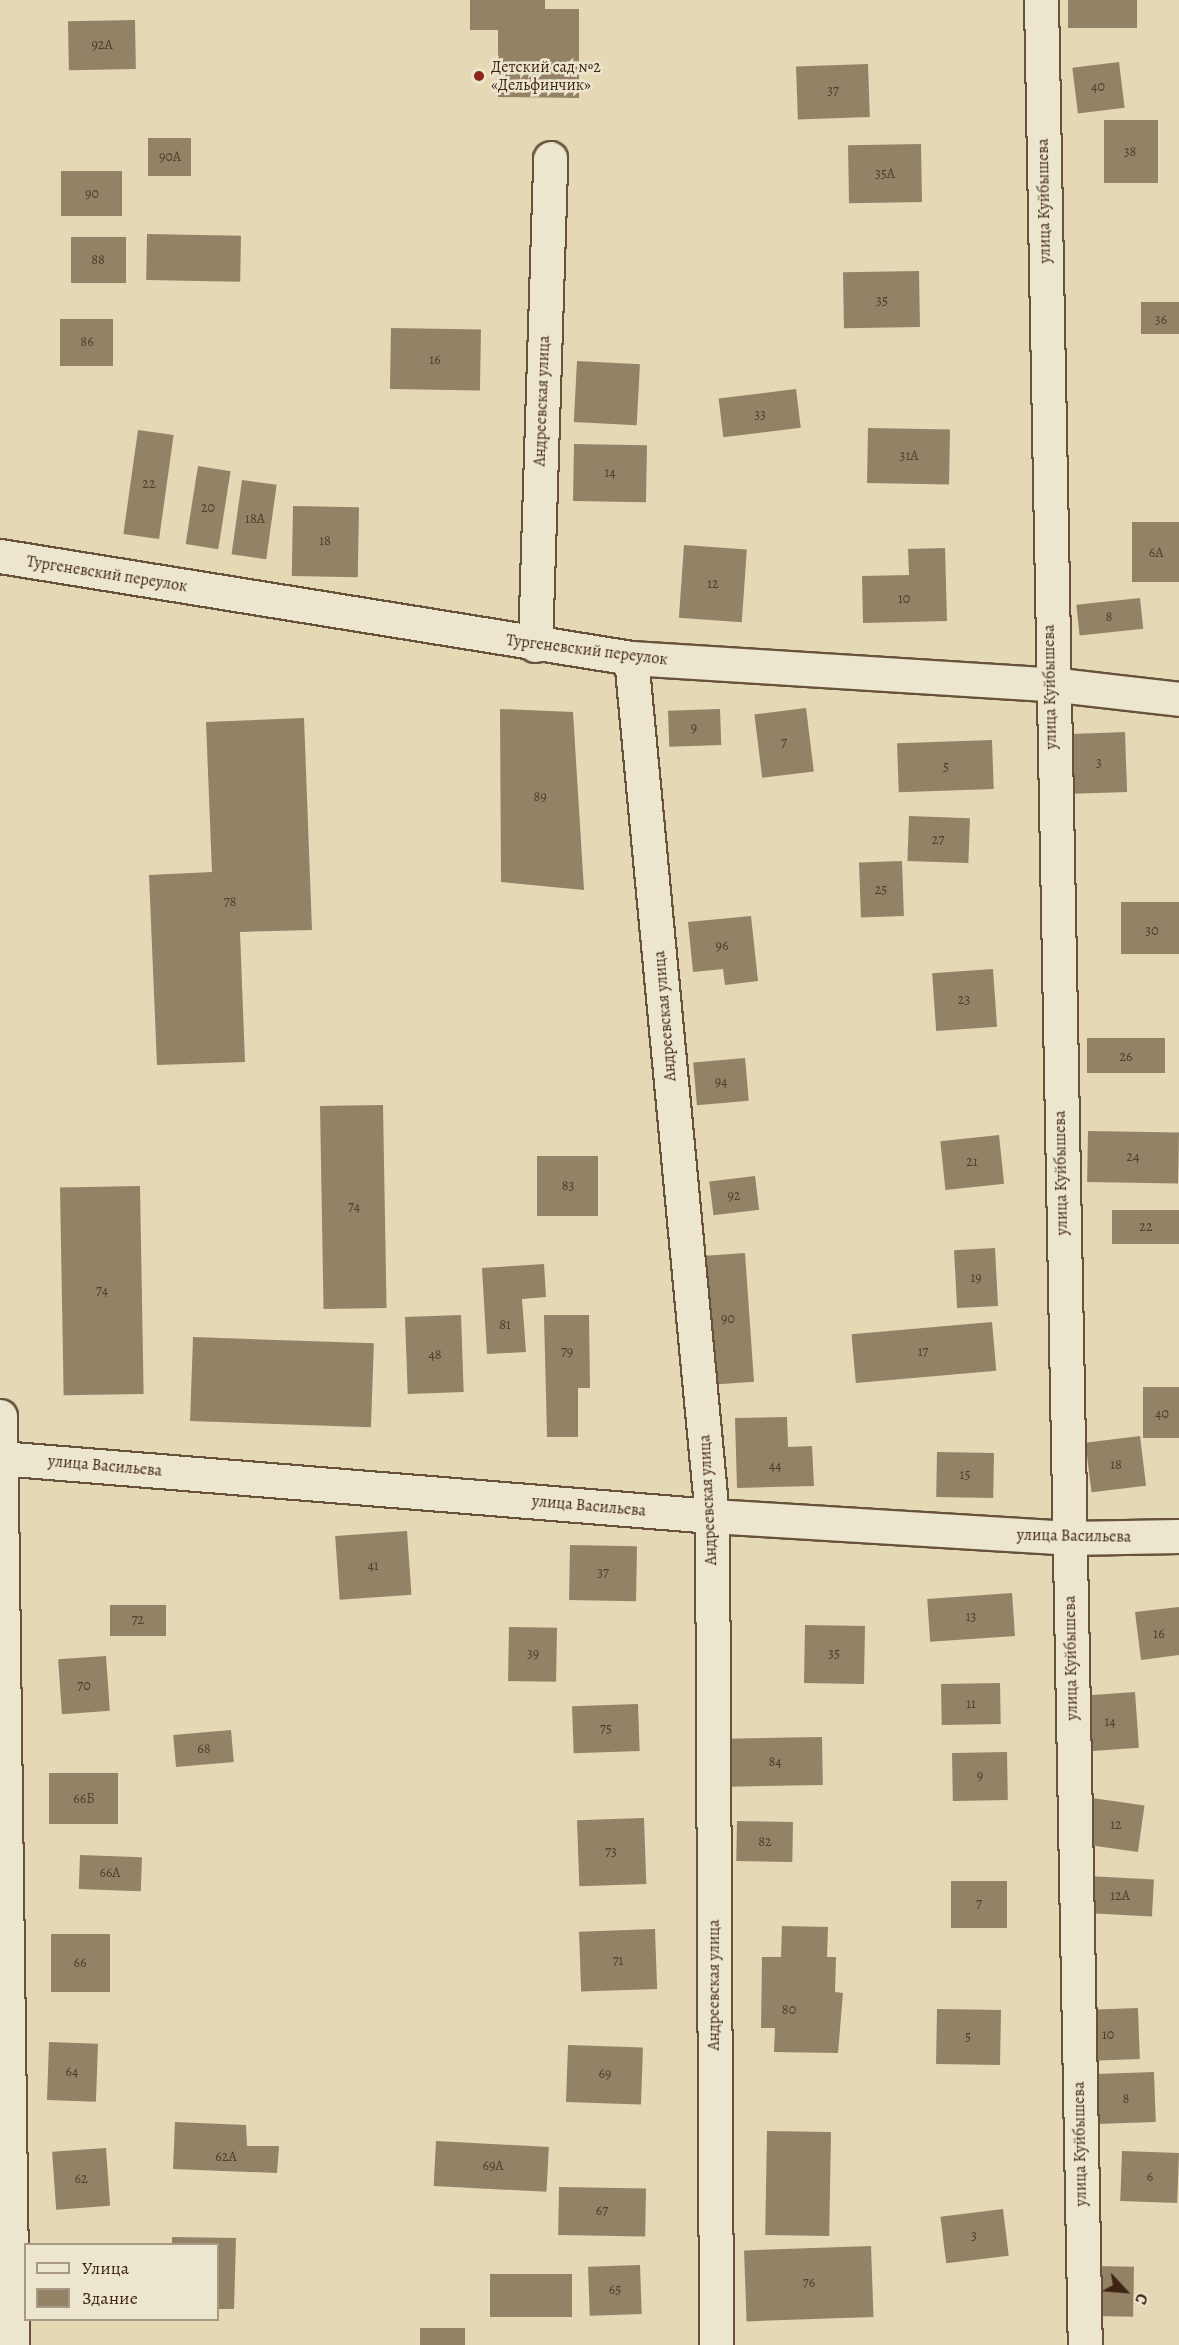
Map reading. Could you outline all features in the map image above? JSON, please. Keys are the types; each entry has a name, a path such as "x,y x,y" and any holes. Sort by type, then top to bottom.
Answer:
{"street":[{"name":"улица Куйбышева","path":"1041,0 1050,684 1085,2345"},
{"name":"Андреевская улица","path":"535,645 550,158"},
{"name":"Тургеневский переулок","path":"0,556 535,645 631,658 1050,684 1179,699"},
{"name":"Андреевская улица","path":"631,658 712,1516 716,2345"},
{"path":"0,1416 12,2345"},
{"name":"улица Васильева","path":"1,1458 712,1516 1069,1538 1179,1536"}],"building":[{"path":"470,0 545,0 545,9 579,9 579,98 498,97 498,30 470,30"},
{"path":"1068,0 1137,0 1137,28 1068,28"},
{"path":"135,20 136,69 69,70 68,21"},
{"path":"1119,62 1125,108 1078,113 1072,68"},
{"path":"868,64 870,117 798,119 796,67"},
{"path":"1104,120 1158,120 1158,183 1104,183"},
{"path":"148,138 191,138 191,176 148,176"},
{"path":"921,144 922,202 849,203 848,145"},
{"path":"61,171 122,171 122,216 61,216"},
{"path":"147,234 241,236 240,282 146,280"},
{"path":"71,237 126,237 126,283 71,283"},
{"path":"919,271 920,327 844,328 843,272"},
{"path":"1141,302 1179,302 1179,334 1141,334"},
{"path":"60,319 113,319 113,366 60,366"},
{"path":"391,328 481,330 480,391 390,389"},
{"path":"577,361 640,364 637,425 574,422"},
{"path":"796,389 801,428 723,437 719,399"},
{"path":"868,428 950,429 949,484 867,483"},
{"path":"138,430 174,435 159,539 123,534"},
{"path":"574,444 647,445 646,502 573,501"},
{"path":"198,466 231,471 218,549 186,544"},
{"path":"242,480 277,485 266,559 232,554"},
{"path":"293,506 359,507 358,577 292,576"},
{"path":"1132,522 1179,522 1179,582 1132,582"},
{"path":"684,545 747,549 742,622 679,618"},
{"path":"945,548 947,621 863,623 862,576 909,575 908,549"},
{"path":"1140,598 1143,629 1080,636 1076,605"},
{"path":"806,708 814,772 762,778 754,714"},
{"path":"500,709 573,712 584,890 501,882"},
{"path":"720,709 721,745 669,747 668,711"},
{"path":"304,718 312,930 240,932 245,1062 157,1065 149,875 212,872 206,722"},
{"path":"1125,732 1127,792 1073,794 1071,734"},
{"path":"992,740 994,789 899,792 897,743"},
{"path":"909,816 970,818 968,863 907,861"},
{"path":"902,861 904,916 861,917 859,863"},
{"path":"1121,902 1179,902 1179,954 1121,954"},
{"path":"751,916 758,981 725,985 723,969 693,972 688,922"},
{"path":"993,969 997,1027 936,1031 932,973"},
{"path":"1087,1038 1165,1038 1165,1073 1087,1073"},
{"path":"745,1058 749,1101 697,1105 693,1063"},
{"path":"383,1105 387,1308 324,1309 320,1106"},
{"path":"1088,1131 1179,1133 1178,1184 1087,1182"},
{"path":"999,1135 1004,1184 945,1190 940,1141"},
{"path":"537,1156 598,1156 598,1216 537,1216"},
{"path":"755,1176 759,1210 713,1215 709,1182"},
{"path":"140,1186 144,1394 64,1395 60,1187"},
{"path":"1112,1210 1179,1210 1179,1244 1112,1244"},
{"path":"995,1248 998,1306 957,1308 954,1250"},
{"path":"745,1253 754,1382 711,1385 702,1256"},
{"path":"544,1264 546,1297 522,1299 526,1352 487,1354 482,1268"},
{"path":"461,1315 464,1392 408,1394 405,1317"},
{"path":"544,1315 589,1315 590,1388 578,1388 578,1437 547,1437"},
{"path":"992,1322 996,1371 856,1383 852,1334"},
{"path":"193,1337 374,1343 371,1427 190,1421"},
{"path":"1143,1387 1179,1387 1179,1438 1143,1438"},
{"path":"787,1417 788,1447 812,1446 814,1486 737,1488 735,1418"},
{"path":"1140,1436 1146,1486 1092,1492 1085,1443"},
{"path":"937,1452 994,1453 993,1498 936,1497"},
{"path":"407,1531 411,1595 340,1600 335,1536"},
{"path":"570,1545 637,1546 636,1601 569,1600"},
{"path":"1012,1593 1015,1636 930,1642 927,1599"},
{"path":"110,1605 166,1605 166,1636 110,1636"},
{"path":"1179,1607 1179,1655 1141,1660 1135,1612"},
{"path":"805,1625 865,1626 864,1684 804,1683"},
{"path":"509,1627 557,1628 556,1682 508,1681"},
{"path":"106,1656 110,1711 62,1714 58,1659"},
{"path":"1000,1683 1001,1724 942,1725 941,1684"},
{"path":"1135,1692 1139,1748 1086,1752 1082,1696"},
{"path":"638,1704 640,1751 574,1753 572,1706"},
{"path":"231,1730 234,1762 176,1767 173,1735"},
{"path":"822,1737 823,1785 728,1787 727,1739"},
{"path":"1007,1752 1008,1800 953,1801 952,1753"},
{"path":"49,1773 118,1773 118,1824 49,1824"},
{"path":"1092,1798 1144,1805 1138,1852 1085,1845"},
{"path":"644,1818 646,1884 579,1886 577,1820"},
{"path":"737,1821 793,1822 792,1862 736,1861"},
{"path":"80,1855 142,1857 141,1891 79,1889"},
{"path":"1088,1876 1154,1879 1152,1916 1086,1913"},
{"path":"951,1881 1007,1881 1007,1928 951,1928"},
{"path":"782,1926 828,1927 827,1957 836,1957 835,1992 843,1993 838,2053 774,2052 775,2028 761,2028 762,1957 781,1957"},
{"path":"655,1929 657,1989 581,1992 579,1932"},
{"path":"51,1934 110,1934 110,1992 51,1992"},
{"path":"1138,2008 1140,2059 1078,2061 1076,2010"},
{"path":"937,2009 1001,2010 1000,2065 936,2064"},
{"path":"49,2042 98,2044 96,2102 47,2100"},
{"path":"568,2045 643,2048 641,2105 566,2102"},
{"path":"1154,2072 1156,2122 1098,2124 1096,2074"},
{"path":"175,2122 246,2125 247,2146 279,2146 277,2173 173,2169"},
{"path":"767,2131 831,2132 829,2236 765,2235"},
{"path":"436,2141 549,2147 546,2192 434,2186"},
{"path":"106,2148 110,2206 56,2210 52,2152"},
{"path":"1122,2151 1179,2153 1177,2203 1120,2201"},
{"path":"559,2187 646,2189 645,2237 558,2235"},
{"path":"1003,2209 1009,2256 946,2263 940,2217"},
{"path":"172,2237 236,2238 234,2309 219,2309 219,2243 172,2243"},
{"path":"871,2246 873,2317 747,2321 744,2250"},
{"path":"640,2265 642,2314 590,2316 588,2267"},
{"path":"1094,2266 1134,2267 1133,2317 1093,2316"},
{"path":"490,2274 572,2274 572,2317 490,2317"},
{"path":"420,2328 465,2328 465,2345 420,2345"}],"place":[{"name":"Детский сад №2 «Дельфинчик»","path":"479,76"}]}
